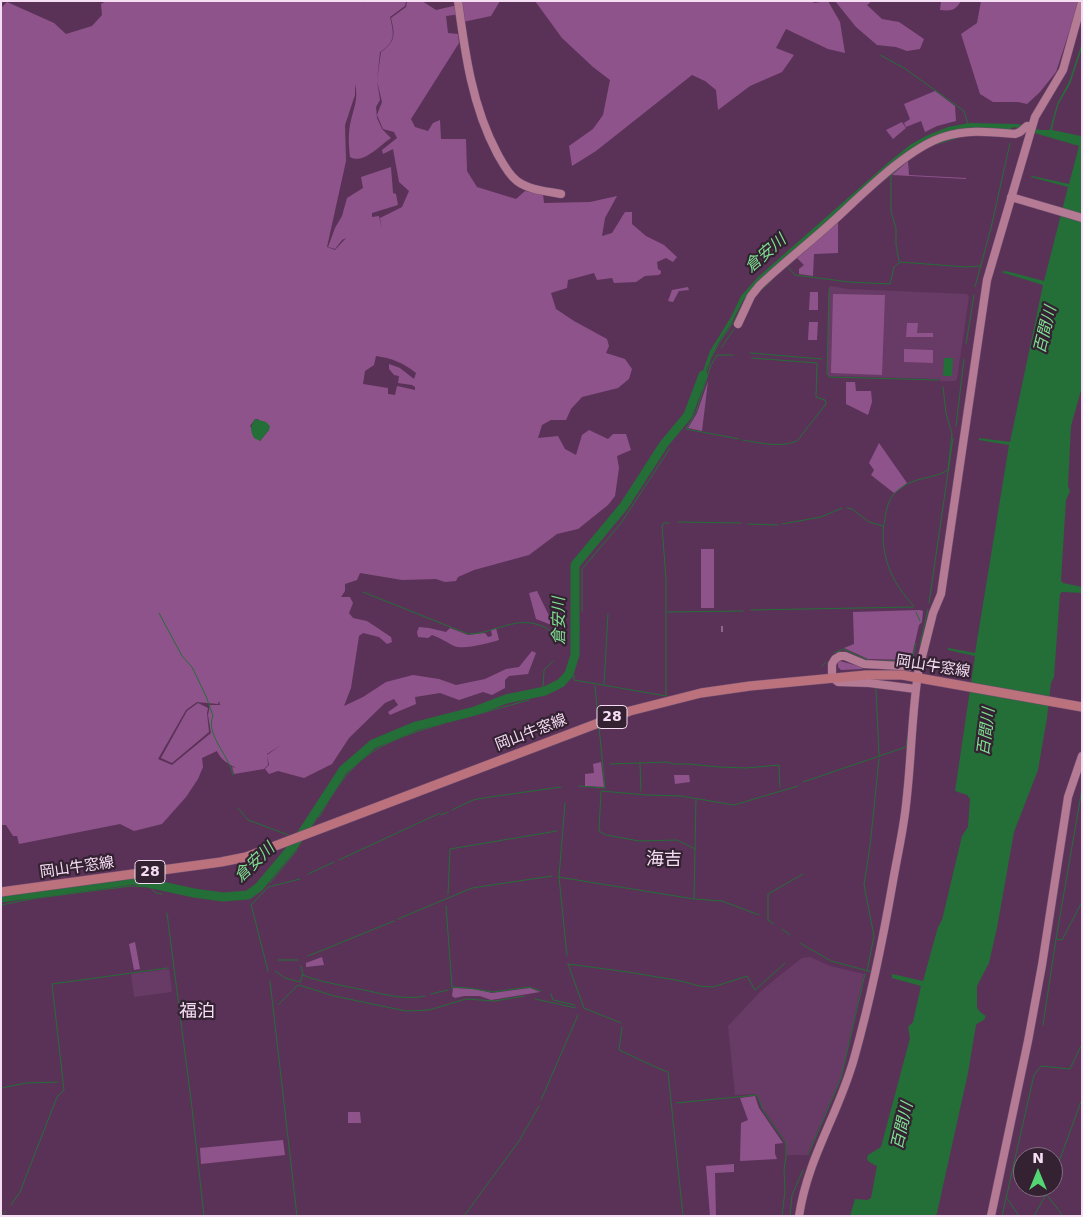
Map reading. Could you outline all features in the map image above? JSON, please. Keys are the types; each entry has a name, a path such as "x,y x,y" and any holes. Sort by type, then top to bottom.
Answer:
{"main road":[{"name":"岡山牛窓線","path":"1,892 233,860 258,853 630,711 716,690 832,677 883,674 902,675 1078,706"}],"street":[{"path":"458,1 472,87 492,143 516,180 526,186 561,194"},
{"path":"799,1216 804,1187 812,1164 851,1070 876,972 905,813 912,750 911,730 918,677 933,613 941,594 987,280 1015,199 1032,127 1038,110 1052,90 1062,70 1082,2"},
{"path":"738,324 751,296 759,286 857,199 915,151 936,139 956,133 973,131 1015,134 1027,126 1032,127"},
{"path":"1015,199 1082,218"},
{"path":"842,656 864,664 918,677 869,683 838,682 832,677 833,662 836,658 842,656"},
{"path":"990,1216 1041,974 1068,797 1082,756"}],"shaded area":[{"path":"106,1 364,1 364,3 365,1 406,1 405,6 390,17 392,37 389,45 392,41 393,37 391,18 406,7 407,1 422,1 436,10 462,4 462,1 500,1 491,16 463,22 461,14 446,16 448,33 458,34 459,43 411,119 415,127 428,131 433,123 440,120 441,139 466,139 467,171 477,187 516,199 525,191 543,194 544,203 590,202 617,196 605,218 602,236 612,233 625,212 632,212 632,224 646,236 664,245 677,257 673,262 666,258 657,262 658,269 661,271 659,275 645,276 636,282 614,283 612,278 597,280 594,273 568,280 567,288 551,293 556,309 607,339 609,346 606,353 625,359 632,369 629,379 618,388 582,397 571,409 566,420 551,420 542,425 538,438 558,436 565,449 576,455 582,435 589,430 608,439 613,434 626,434 631,450 617,456 619,468 615,496 608,505 578,529 557,534 529,555 474,570 458,577 456,581 445,582 436,579 402,580 360,573 357,580 345,584 345,591 341,597 350,597 353,603 349,613 353,618 367,621 391,637 392,642 387,644 379,637 363,633 359,636 351,688 344,706 363,697 386,682 413,675 439,679 456,685 485,679 506,669 519,667 532,651 536,653 528,674 509,676 505,680 505,688 492,695 483,692 459,700 440,693 415,697 416,704 390,715 388,712 398,705 394,699 385,703 349,738 332,764 304,778 278,771 269,774 265,769 269,765 267,756 268,765 264,769 234,774 232,767 236,768 222,759 217,751 202,758 203,767 198,779 186,797 162,824 134,831 120,824 19,844 17,836 13,836 6,825 1,825 1,8 7,2 54,23 66,34 92,26 102,15 101,4","holes":["389,45 381,52 377,81 380,52","377,81 382,102 377,115 383,129 394,132 397,138 382,150 383,154 393,149 399,182 409,191 402,207 380,218 382,229 379,216 372,217 372,213 398,205 396,194 393,193 391,167 361,177 363,188 347,198 342,216 328,247 335,249 346,238 335,250 327,247 346,161 345,125 355,95 355,84 356,99 349,133 350,157 355,159 366,156 391,138 382,129 377,118 376,107 380,100","376,356 407,366 416,373 414,379 400,368 389,364 389,369 394,375 399,376 398,383 412,385 415,387 415,390 397,386 395,395 388,394 388,388 363,384 365,371 374,365","255,419 258,419 269,430 260,441 250,426","219,701 220,705 210,705 208,715 211,733 172,765 158,759 186,710 197,702 218,704"]},
{"path":"535,1 812,1 814,3 828,1 840,22 845,53 828,49 786,29 776,48 794,55 782,72 750,86 718,110 716,90 705,81 692,75 596,151 572,166 569,146 593,129 603,115 610,80 562,38"},
{"path":"835,1 872,1 867,5 882,19 899,22 924,39 920,49 907,51 896,47 877,45 856,27"},
{"path":"941,1 961,1 955,9 940,10"},
{"path":"981,1 1078,1 1056,72 1040,92 1027,104 993,102 980,94 961,34 977,23"},
{"path":"935,91 955,106 956,121 937,126 925,132 921,121 906,127 904,123 910,119 904,104"},
{"path":"902,122 906,128 893,139 886,130"},
{"path":"908,161 909,175 966,179 892,175"},
{"path":"838,222 838,253 814,254 813,276 799,274 799,269 804,265 797,258"},
{"path":"831,286 848,289 967,294 969,297 957,379 955,381 940,381 940,379 829,376 827,374 829,288"},
{"path":"688,287 689,290 679,291 673,302 668,301 672,290"},
{"path":"810,292 818,292 818,310 809,310"},
{"path":"833,294 885,295 882,375 831,373"},
{"path":"809,322 818,322 817,340 808,340"},
{"path":"907,323 918,323 917,333 933,333 933,337 906,337"},
{"path":"904,349 933,350 933,363 904,362"},
{"path":"708,381 702,431 688,428 697,413"},
{"path":"846,382 855,382 856,391 871,391 872,402 868,415 846,404"},
{"path":"879,443 907,483 894,493 871,475 874,470 869,463"},
{"path":"701,549 714,549 714,608 701,608"},
{"path":"537,591 554,626 536,619 529,593"},
{"path":"923,611 922,622 919,625 911,660 868,659 844,648 854,644 853,612"},
{"path":"419,627 446,632 450,628 468,635 485,633 488,637 492,636 491,630 496,628 499,640 476,646 458,647 432,635 428,638 418,637"},
{"path":"838,662 862,667 862,669 841,670 838,667"},
{"path":"198,703 208,708 209,732 172,763 161,758 187,711"},
{"path":"601,762 604,787 585,786 585,774 594,773 593,764"},
{"path":"674,775 689,775 690,782 675,784"},
{"path":"135,942 140,969 134,970 129,944"},
{"path":"322,957 324,965 306,967 306,963"},
{"path":"810,957 830,966 864,974 841,1077 807,1155 787,1155 786,1142 762,1107 757,1094 735,1095 728,1026 760,992 779,976 802,958"},
{"path":"169,969 172,992 134,997 131,974"},
{"path":"453,988 474,989 492,993 530,988 540,992 491,1000 480,996 455,998 452,996"},
{"path":"755,1096 759,1108 783,1143 775,1144 777,1159 740,1161 741,1123 748,1120 740,1098"},
{"path":"348,1112 360,1112 361,1123 348,1123"},
{"path":"283,1140 285,1155 201,1164 200,1148"},
{"path":"734,1164 734,1172 715,1173 716,1216 710,1216 706,1166"}],"water":[{"name":"百間川","path":"1082,43 1070,84 1058,105 1052,130 1082,135 1082,387 1071,426 1068,486 1070,491 1066,500 1061,581 1082,587 1082,593 1062,592 1060,594 1054,677 1051,683 1038,770 1014,832 989,963 977,986 977,1007 986,1016 984,1020 976,1025 968,1073 936,1216 850,1216 855,1199 867,1200 871,1198 877,1166 867,1159 868,1155 881,1147 910,1038 908,1027 913,1022 921,986 892,978 892,974 923,981 938,927 942,920 962,836 968,827 970,799 967,795 955,791 975,656 948,650 948,648 975,653 1009,445 979,440 979,438 1010,442 1043,285 1001,272 1006,271 1044,281 1068,187 1031,177 1069,184 1079,146 1014,127 1008,130 968,128 940,135 823,226 760,280 744,299 731,324 718,343 700,386 698,385 710,351 731,317 741,296 758,277 910,145 948,127 969,123 1018,124 1040,130 1050,130 1057,104 1069,82"},
{"path":"944,358 953,358 952,376 943,376"},
{"path":"255,419 266,422 270,426 260,441 254,438 251,431 251,426"}],"waterway":[{"path":"880,55 904,68 964,111 968,124"},
{"path":"937,144 957,138"},
{"path":"975,287 991,228 1010,143"},
{"path":"878,185 898,169"},
{"path":"891,174 891,211 896,229 899,261"},
{"path":"793,261 787,266 795,275 849,282 890,284 894,267 900,262 966,267 980,266"},
{"path":"760,291 772,280"},
{"path":"829,289 827,374 829,377 939,380"},
{"path":"966,344 974,295"},
{"name":"倉安川","path":"573,663 576,663 579,629 576,574 578,565 606,534 665,448 688,420 694,410 711,358 735,320 747,296"},
{"path":"721,348 734,329"},
{"path":"750,353 822,359"},
{"path":"733,355 717,355 711,365 696,412 686,429 739,439"},
{"path":"743,440 777,445 797,441 826,404 825,400 816,397 817,363 752,358"},
{"path":"956,426 964,359"},
{"name":"倉安川","path":"1,898 134,880 194,893 223,897 248,895 259,887 295,844 343,770 373,744 416,726 475,711 506,699 545,691 561,683 569,674 575,655 575,565 624,506 664,444 688,415 703,375"},
{"path":"914,606 899,587 888,566 883,542 883,530 888,505 897,491 906,484 948,470 952,434 946,413 943,387"},
{"path":"929,603 953,438"},
{"path":"582,611 582,569 621,523 670,448"},
{"path":"782,524 821,517 842,508"},
{"path":"847,508 852,509 869,522 883,526"},
{"path":"678,522 741,523"},
{"path":"574,675 574,680 666,696 666,580 662,525 669,523"},
{"path":"748,524 778,525"},
{"path":"363,592 468,634 515,624 534,624 544,627 551,632 556,645"},
{"path":"751,610 913,607"},
{"path":"920,645 928,609"},
{"path":"668,612 743,611"},
{"path":"916,612 920,621"},
{"path":"159,613 182,656 192,667 206,696 213,716 212,730 233,775"},
{"path":"604,684 608,614"},
{"path":"876,661 912,661 916,643"},
{"path":"834,653 843,649 868,660"},
{"path":"543,691 544,670 553,661"},
{"path":"822,666 826,662"},
{"path":"595,686 598,719"},
{"path":"876,688 879,756"},
{"path":"449,722 529,700"},
{"path":"319,817 341,782 366,756 398,739 445,723"},
{"path":"579,786 605,788 599,727"},
{"path":"803,782 906,747 907,739"},
{"path":"867,971 874,936 864,885 879,759"},
{"path":"610,764 667,762 746,768 779,765 780,787"},
{"path":"640,763 641,791"},
{"path":"695,849 677,840 639,841 606,835 599,831 601,791 681,796 734,805 798,786"},
{"path":"452,810 473,800 561,787"},
{"path":"1056,939 1082,789"},
{"path":"694,898 696,800"},
{"path":"565,803 559,877 567,956"},
{"path":"238,808 248,820 291,836"},
{"path":"441,815 448,812"},
{"path":"339,860 440,813"},
{"path":"448,894 450,849 557,831"},
{"path":"270,883 297,850"},
{"path":"308,874 334,862"},
{"path":"768,920 768,894 803,874"},
{"path":"398,919 472,888 552,876"},
{"path":"558,877 694,899 722,901 759,915"},
{"path":"252,904 268,887 300,879"},
{"path":"1,905 37,898 131,886 150,887 156,893 162,894"},
{"path":"1043,1025 1056,939 1062,940 1082,902"},
{"path":"251,904 268,971"},
{"path":"446,906 452,987"},
{"path":"167,913 204,1216"},
{"path":"768,920 774,924"},
{"path":"308,956 394,921"},
{"path":"782,929 790,935"},
{"path":"800,943 831,961 872,972"},
{"path":"278,960 298,960"},
{"path":"568,964 713,987 747,976 755,990 785,963"},
{"path":"568,964 584,1008 621,1023"},
{"path":"300,982 303,974 301,966"},
{"path":"11,1205 20,1192 57,1097 64,1090 52,984 168,968"},
{"path":"275,971 285,978 300,982"},
{"path":"808,1155 841,1078 865,974"},
{"path":"302,975 316,980 392,996 409,998 425,996"},
{"path":"270,981 297,1216"},
{"path":"278,1005 298,985"},
{"path":"299,985 334,996 406,1011 429,1010 466,999 495,1001 524,996"},
{"path":"451,989 452,987 468,988 493,992 529,987 541,991"},
{"path":"431,994 448,990"},
{"path":"551,994 553,1000 575,1005"},
{"path":"535,999 576,1008"},
{"path":"541,1100 578,1015"},
{"path":"622,1027 619,1050 668,1072 683,1216"},
{"path":"1002,1216 1034,1075 1041,1066 1070,1069 1082,1044"},
{"path":"1,1088 26,1083 58,1082"},
{"path":"676,1103 757,1095 764,1112 786,1143 785,1191 782,1216"},
{"path":"1063,1151 1082,1099"},
{"path":"464,1216 519,1141 539,1106"},
{"path":"790,1216 792,1195 803,1170"},
{"path":"1034,1216 1044,1197"},
{"path":"1049,1197 1063,1216"},
{"path":"1007,1198 1019,1216"},
{"path":"2,1216 6,1211"}],"railway":[{"path":"722,626 722,632"}],"district":[{"name":"海吉","path":"664,860"},
{"name":"福泊","path":"197,1012"}]}
